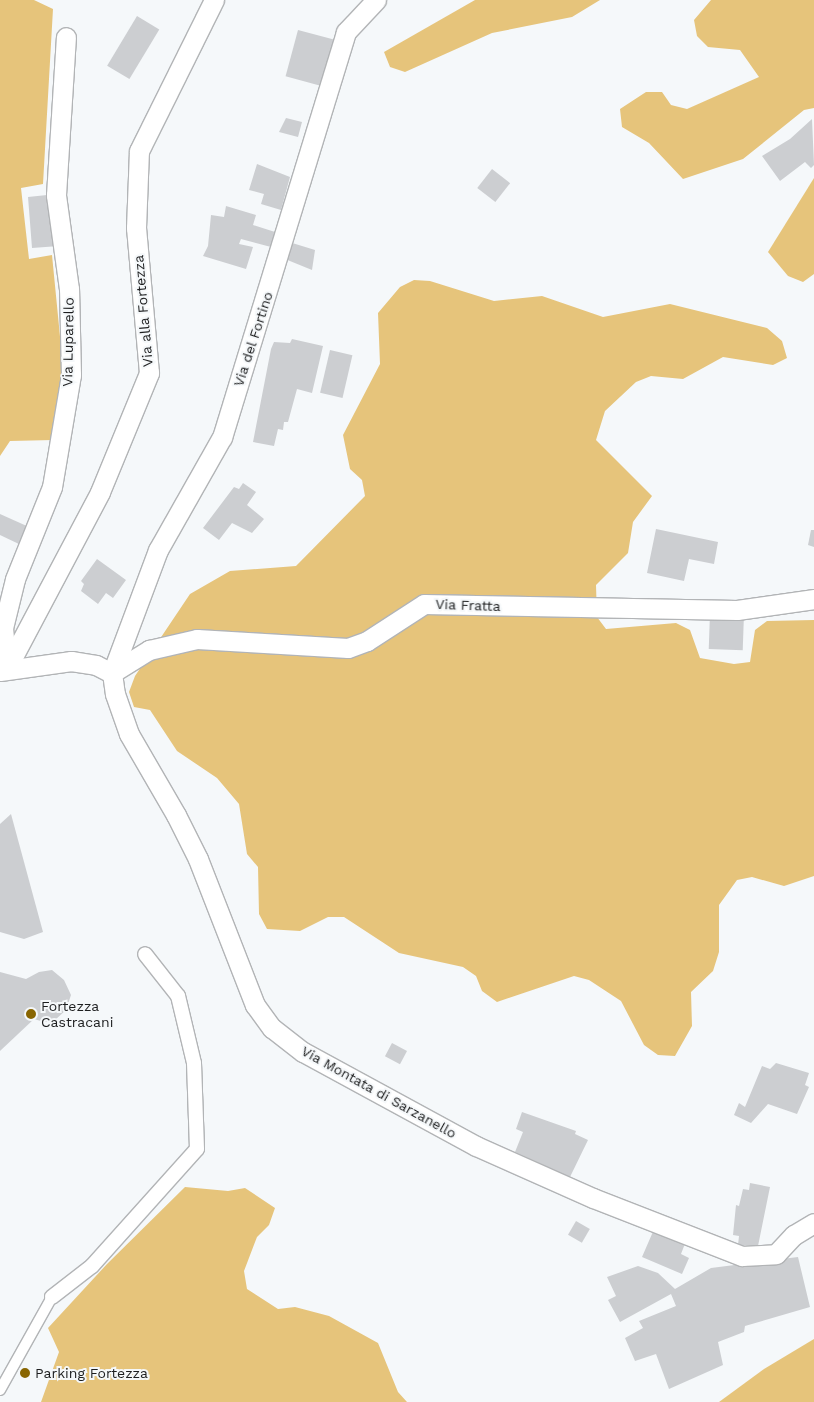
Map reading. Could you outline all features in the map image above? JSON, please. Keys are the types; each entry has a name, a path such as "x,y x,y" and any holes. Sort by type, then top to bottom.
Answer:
{"street":[{"name":"Via alla Fortezza","path":"4,669 100,492 149,373 136,228 139,151 214,0"},
{"name":"Via del Fortino","path":"112,673 158,550 222,437 346,32 376,0"},
{"name":"Via Luparello","path":"4,669 3,628 15,578 52,487 71,375 69,289 56,195 66,37"},
{"name":"Via Fratta","path":"112,673 149,650 197,639 348,648 367,641 424,604 728,610 814,599"},
{"path":"4,669 71,661 96,665 112,673"},
{"name":"Via Montata di Sarzanello","path":"112,673 115,694 129,734 176,815 198,859 255,1004 272,1028 303,1052 476,1146 593,1198 742,1256 776,1254 794,1235 814,1223"},
{"path":"52,1297 92,1266 197,1149 194,1063 178,996 145,954"}],"lane":[{"path":"0,1390 52,1297"}],"shaded area":[{"path":"0,0 34,0 53,9 43,184 21,188 29,259 52,255 64,377 53,440 10,441 0,456"},
{"path":"475,0 600,0 572,17 492,33 405,72 390,67 384,52"},
{"path":"711,0 814,0 814,108 804,110 743,159 683,179 649,143 622,127 620,109 646,92 662,92 671,105 687,109 759,77 740,50 708,47 697,36 694,20"},
{"path":"814,178 814,274 803,282 788,276 768,252"},
{"path":"414,280 430,281 494,301 542,296 603,317 670,304 767,328 782,341 787,358 773,365 723,357 683,379 651,376 636,382 605,411 596,440 652,496 633,522 628,553 596,585 597,617 606,629 676,623 690,630 700,658 734,664 750,662 755,630 767,621 814,620 814,876 784,886 752,877 737,880 719,905 719,952 713,971 691,992 692,1026 675,1056 658,1055 644,1045 621,1001 589,980 574,976 497,1002 482,991 476,976 463,967 399,953 344,917 328,917 300,931 267,929 259,914 258,867 247,854 239,804 217,778 177,751 150,710 134,707 129,692 135,676 190,594 230,571 296,566 365,496 362,480 350,469 343,435 380,364 378,313 400,287"},
{"path":"185,1187 228,1191 245,1188 275,1208 269,1225 257,1237 244,1271 247,1289 278,1309 295,1307 329,1316 378,1343 398,1392 407,1402 41,1402 59,1352 48,1328 107,1264"},
{"path":"814,1339 814,1402 719,1402 764,1369"}],"building":[{"path":"137,16 159,29 129,79 107,66"},
{"path":"298,30 335,40 322,86 286,76"},
{"path":"286,118 302,122 298,137 279,132"},
{"path":"812,119 814,165 811,168 805,162 780,181 762,156 790,139"},
{"path":"257,164 290,177 281,210 261,204 264,194 249,190"},
{"path":"492,169 510,183 495,202 477,188"},
{"path":"47,195 48,207 56,206 59,246 32,248 28,197"},
{"path":"226,206 256,215 253,225 275,232 271,247 241,239 239,244 253,247 246,269 203,256 208,246 211,215 224,217"},
{"path":"289,242 315,250 312,270 285,259"},
{"path":"292,339 323,346 312,393 297,389 288,422 284,422 283,430 278,429 274,446 253,442 271,349 274,342 290,343"},
{"path":"330,350 352,355 343,398 320,393"},
{"path":"243,483 256,492 247,505 264,519 252,533 232,523 219,540 203,528 234,487 239,489"},
{"path":"0,514 29,527 21,545 0,535"},
{"path":"656,529 718,542 714,564 689,559 684,581 647,573"},
{"path":"811,530 814,530 814,547 808,545"},
{"path":"97,559 126,580 113,598 106,593 98,604 81,591 84,584 81,581"},
{"path":"710,613 744,614 743,650 709,649"},
{"path":"11,814 43,932 24,939 0,932 0,824"},
{"name":"Fortezza Castracani","path":"52,970 64,980 71,995 66,1010 55,1020 44,1022 34,1019 0,1051 0,972 26,979 39,972"},
{"path":"392,1043 407,1051 400,1064 385,1056"},
{"path":"776,1063 809,1073 805,1085 809,1087 797,1114 768,1104 751,1123 734,1115 739,1103 745,1107 762,1066 770,1069"},
{"path":"522,1112 576,1131 575,1134 588,1140 570,1177 515,1152 523,1132 516,1129"},
{"path":"750,1183 770,1187 758,1246 738,1245 739,1236 733,1235 736,1205 739,1206 743,1189 749,1190"},
{"path":"576,1221 590,1229 582,1243 568,1235"},
{"path":"655,1227 686,1241 681,1254 689,1258 682,1274 642,1257"},
{"path":"798,1257 810,1307 745,1326 744,1332 718,1342 723,1365 669,1389 656,1354 635,1361 625,1338 643,1328 639,1321 676,1306 671,1294 620,1322 608,1300 616,1296 607,1277 638,1266 658,1273 675,1289 711,1268"}],"place":[{"name":"Fortezza Castracani","path":"31,1014"},
{"name":"Parking Fortezza","path":"25,1373"}]}
